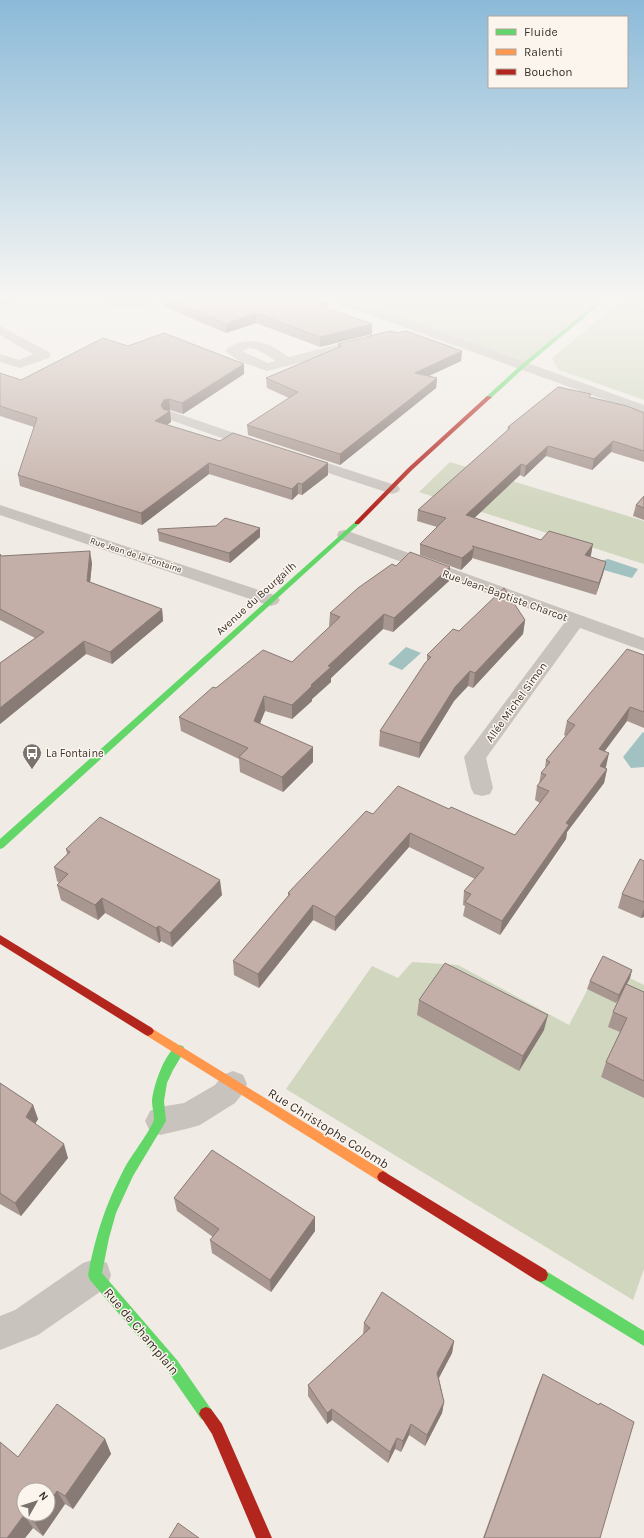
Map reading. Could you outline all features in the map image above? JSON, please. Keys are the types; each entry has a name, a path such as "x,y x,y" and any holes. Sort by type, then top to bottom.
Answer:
{"main road":[{"name":"Avenue du Bourgailh","path":"0,845 345,535 392,489 410,469 517,372"},
{"name":"Rue Christophe Colomb","path":"0,939 644,1339"},
{"path":"95,1274 105,1227 119,1192 139,1152 160,1121 157,1100 165,1070 179,1050"},
{"name":"Rue de Champlain","path":"95,1274 172,1365 217,1429 264,1538"}],"street":[{"path":"542,372 644,410"},
{"path":"170,415 268,449"},
{"path":"283,454 392,489"},
{"name":"Rue Jean de la Fontaine","path":"0,510 271,600"},
{"name":"Rue Jean-Baptiste Charcot","path":"345,535 644,645"},
{"name":"Allée Michel Simon","path":"482,788 475,757 576,621"},
{"path":"160,1121 190,1115 225,1094 234,1084"},
{"path":"0,1333 26,1323 95,1274"}],"green space":[{"path":"564,372 644,372 644,400"},
{"path":"450,462 644,521 644,564 419,492"},
{"path":"412,962 458,965 569,1025 601,964 644,985 644,1269 633,1300 286,1089 372,966 398,978"}],"water":[{"path":"608,559 638,569 632,578 600,569 597,562"},
{"path":"406,647 421,653 402,670 388,664"},
{"path":"643,732 644,767 631,768 623,757"}],"building":[{"path":"37,372 232,372 182,403 169,399 164,400 161,405 163,409 170,411 155,421 220,441 233,433 328,463 302,484 298,483 292,489 209,463 141,513 18,475 37,418 0,406 0,373 21,380"},
{"path":"281,372 418,372 415,373 437,378 340,454 247,425 298,392 266,378"},
{"path":"558,387 591,394 589,397 627,406 644,413 644,451 613,441 594,459 548,446 526,466 521,464 466,515 541,540 549,531 593,544 585,555 606,562 599,583 472,546 474,548 462,558 420,544 446,518 418,510 510,428 508,427"},
{"path":"644,496 644,508 636,505"},
{"path":"225,518 260,528 229,553 158,532 158,529 216,526"},
{"path":"90,551 87,581 162,609 110,652 84,641 0,708 0,663 44,632 0,609 0,554 1,556"},
{"path":"410,552 450,567 394,618 384,614 328,666 331,667 292,705 264,696 254,721 313,747 282,777 239,757 248,748 179,717 213,687 216,688 263,650 292,662 340,617 330,613 358,588 392,564 396,566"},
{"path":"504,588 525,620 475,673 470,671 455,687 420,743 380,731 425,663 431,657 427,655 453,629 459,631"},
{"path":"627,649 644,655 644,712 630,707 599,749 609,753 600,766 607,769 566,823 569,825 502,921 465,902 471,894 464,891 484,868 410,833 335,917 313,905 258,974 233,961 290,894 288,893 366,811 373,814 398,786 449,809 451,807 515,835 549,791 537,786 546,775 541,773 550,762 546,760 575,725 567,721"},
{"path":"100,817 220,880 170,933 159,926 156,928 102,898 95,905 57,885 68,874 54,867 70,852 66,849"},
{"path":"640,859 644,861 644,902 622,894"},
{"path":"603,956 632,970 619,995 590,981"},
{"path":"445,963 548,1015 523,1056 419,1000"},
{"path":"626,984 644,992 644,1081 606,1062 627,1018 613,1012"},
{"path":"0,1083 33,1105 26,1117 64,1144 15,1203 0,1193"},
{"path":"212,1150 315,1217 270,1280 210,1240 219,1229 174,1198"},
{"path":"382,1292 454,1341 437,1373 444,1402 427,1435 411,1424 403,1441 397,1438 390,1452 332,1409 327,1413 308,1385 370,1328 364,1323"},
{"path":"543,1374 599,1405 600,1403 634,1422 600,1538 484,1538"},
{"path":"57,1404 105,1439 65,1496 57,1491 56,1492 56,1482 16,1482 16,1522 19,1522 7,1538 0,1538 0,1442 18,1457"},
{"path":"178,1523 199,1538 169,1538"}],"traffic: fast":[{"path":"489,397 517,372"},
{"path":"0,845 357,523"},
{"path":"179,1050 168,1067 161,1083 158,1101 160,1121 129,1172 110,1212 102,1238 95,1275 172,1365 206,1414"},
{"path":"541,1275 644,1339"}],"traffic: slow":[{"path":"148,1031 383,1177"}],"traffic: jam":[{"path":"357,523 410,469 489,397"},
{"path":"0,939 148,1031"},
{"path":"383,1177 541,1275"},
{"path":"206,1414 217,1429 264,1538"}],"place":[{"name":"La Fontaine","path":"32,770"}]}
